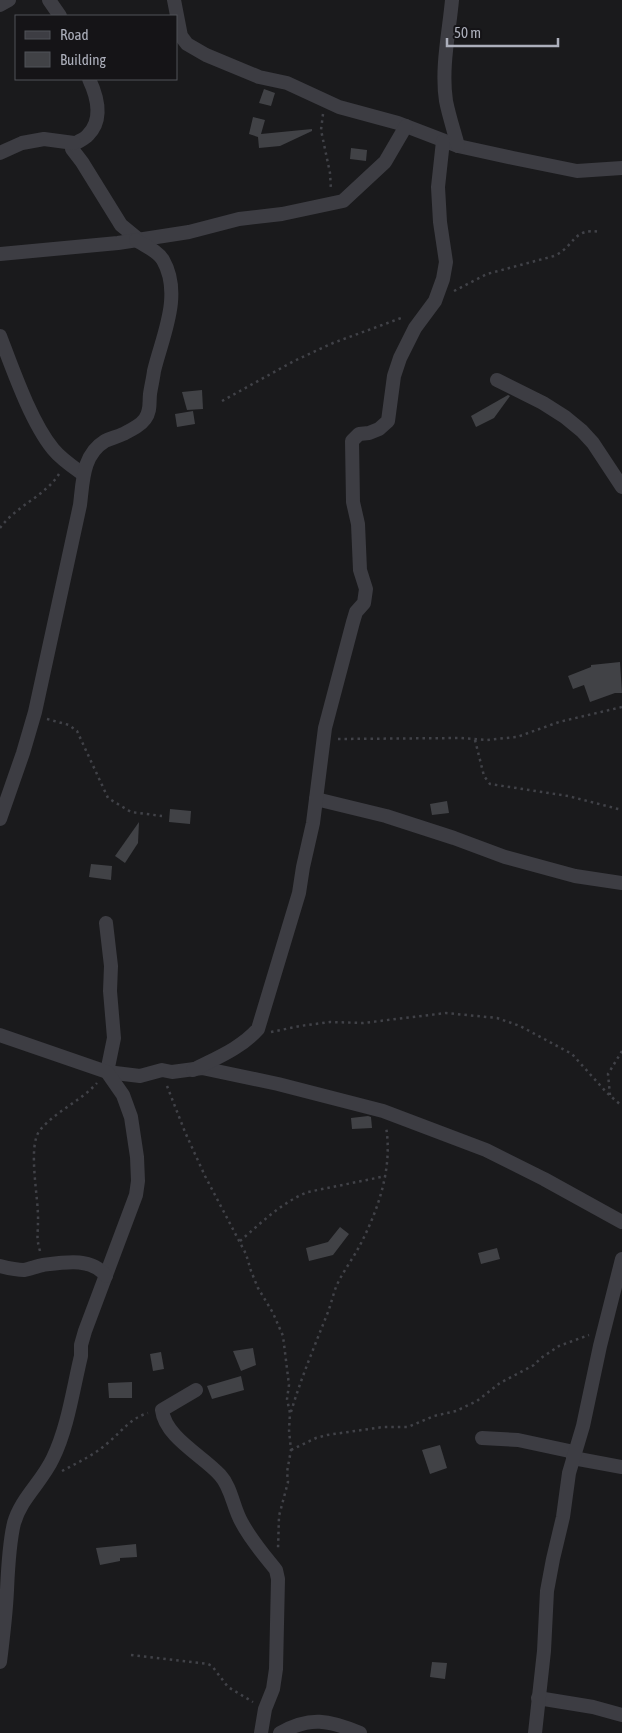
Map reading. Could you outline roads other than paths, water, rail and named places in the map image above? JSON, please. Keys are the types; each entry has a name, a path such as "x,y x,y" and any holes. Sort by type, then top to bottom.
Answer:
{"street":[{"path":"0,5 9,0"},
{"path":"49,0 59,15"},
{"path":"174,0 177,15"},
{"path":"452,0 445,85 446,100 458,146"},
{"path":"178,21 181,36 187,44 206,55 258,77 287,83 339,108 406,126 458,146 577,171 622,168"},
{"path":"0,153 22,144 44,139 74,143 90,134 96,122 98,109 97,95 90,80"},
{"path":"0,254 137,240 189,232 239,219 282,214 343,201 385,162 406,126"},
{"path":"193,1070 235,1049 258,1030 300,893 316,799 323,740 356,612 364,603 366,597 366,589 360,570 358,524 353,502 352,441 355,436 379,429 388,422 394,376 400,358 415,328 433,303 443,279 446,262 440,222 438,187 443,141"},
{"path":"0,819 34,717 78,514 86,464 99,446 106,440 138,426 148,414 153,379 166,332 171,292 163,260 158,253 137,240 121,225 72,149 74,143"},
{"path":"0,336 36,421 53,449 66,462 83,474"},
{"path":"497,380 543,403 582,430 610,466 622,487"},
{"path":"316,799 386,816 454,838 505,858 575,876 622,883"},
{"path":"0,1662 14,1523 23,1503 39,1483 53,1460 60,1442 81,1356 81,1345 85,1331 136,1195 138,1182 137,1157 131,1117 122,1095 107,1072 114,1038 110,991 111,966 106,923"},
{"path":"0,1035 107,1072 140,1076 162,1070 172,1072 202,1068 278,1084 383,1111 495,1154 622,1222"},
{"path":"532,1731 544,1651 547,1591 564,1517 569,1473 583,1426 622,1259"},
{"path":"0,1266 24,1270 43,1265 83,1262 100,1268 106,1276"},
{"path":"196,1390 162,1410 163,1418 175,1434 211,1464 224,1478 242,1523 276,1570 278,1579 278,1653 261,1733"},
{"path":"482,1438 518,1440 622,1467"},
{"path":"538,1698 593,1706 622,1715"},
{"path":"280,1733 294,1725 305,1722 319,1722 360,1733"}]}
